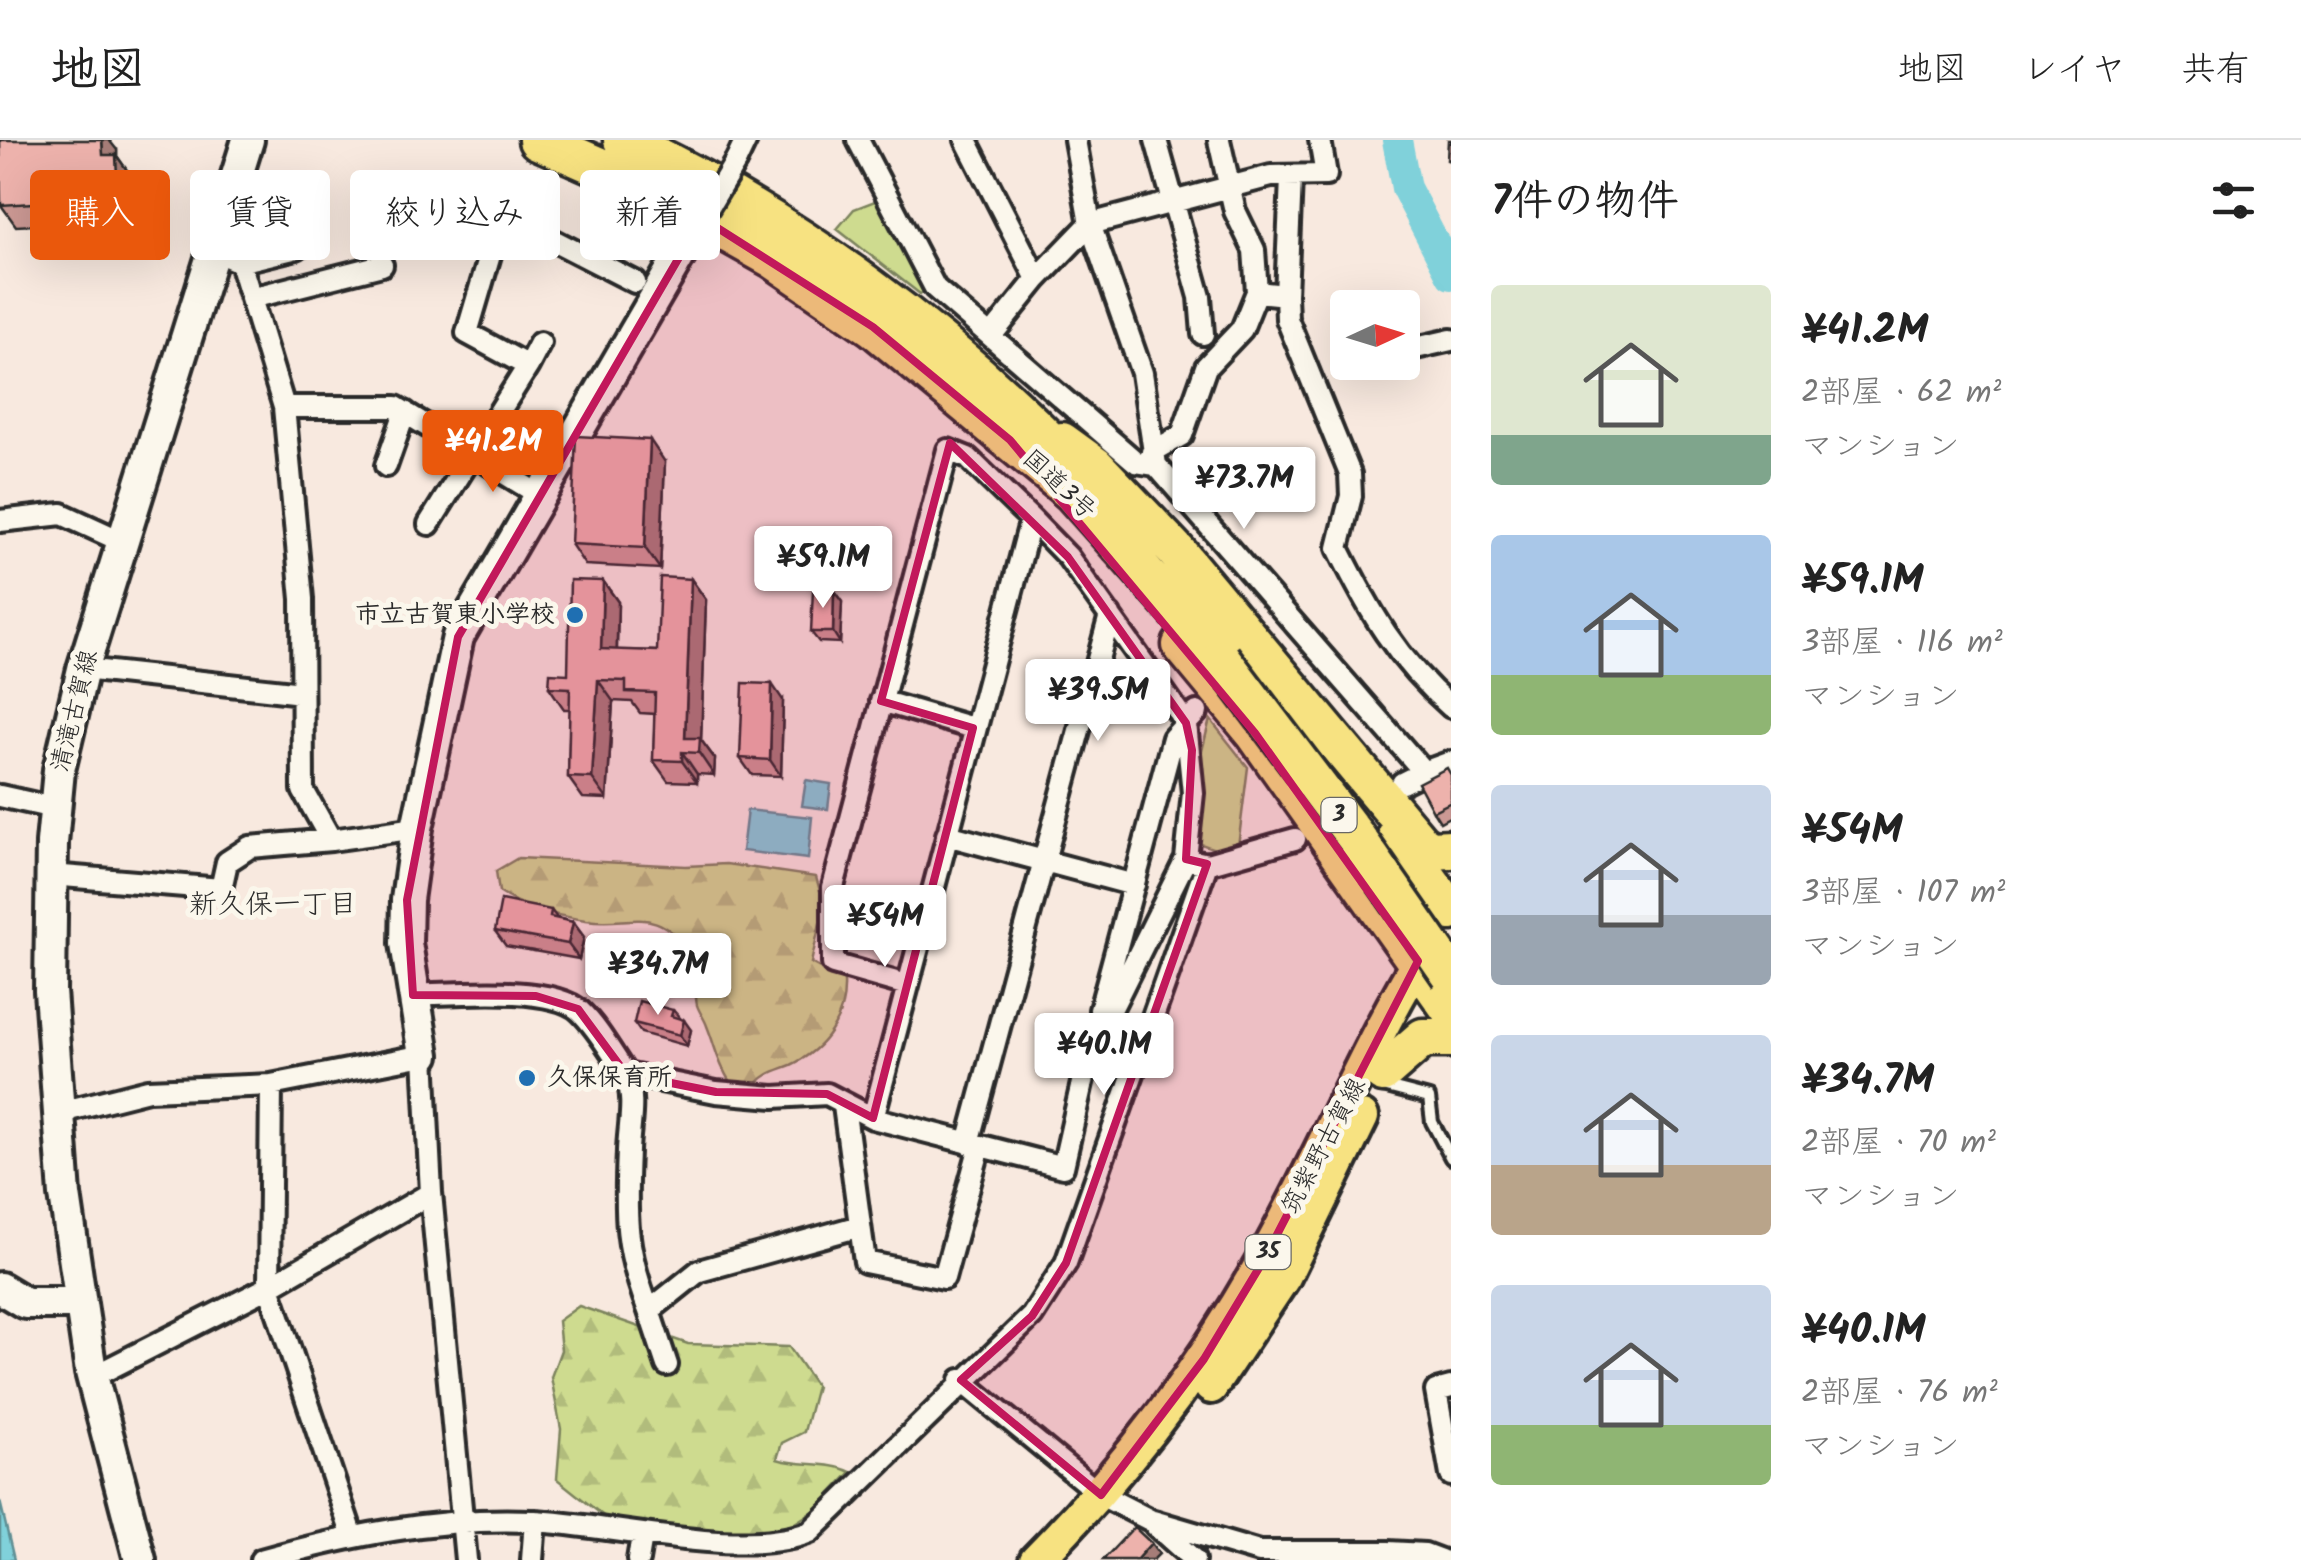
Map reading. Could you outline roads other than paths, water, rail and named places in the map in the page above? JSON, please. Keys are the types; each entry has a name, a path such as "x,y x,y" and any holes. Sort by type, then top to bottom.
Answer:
{"highway":[{"name":"国道3号","path":"538,140 652,190 774,259 1021,431"},
{"name":"国道3号","path":"623,140 792,233 904,314 1021,431 1229,654 1371,825 1451,942"},
{"path":"1021,431 1095,466 1176,551 1288,647 1420,842 1432,850 1451,849"},
{"path":"1021,431 1433,971 1451,1010"},
{"path":"1288,647 1451,910"},
{"name":"国道3号","path":"1229,654 1355,836 1433,971"},
{"path":"1380,1079 1423,1038 1451,1038"}],"main road":[{"name":"清滝古賀線","path":"242,170 248,140"},
{"name":"清滝古賀線","path":"140,1560 91,1372 78,1304 57,1113 51,875 54,808 82,669 122,542 225,260"},
{"path":"424,1054 412,995 407,900 417,828 458,636 677,260"},
{"name":"筑紫野古賀線","path":"1036,1560 1110,1500 1224,1370 1284,1277 1433,971 1451,910"},
{"name":"筑紫野古賀線","path":"1068,1560 1204,1360 1433,971"},
{"path":"0,1288 26,1303 78,1304"}],"street":[{"path":"720,188 746,140"},
{"path":"858,140 935,288 1136,462 1154,458 1182,435 1206,367 1251,315 1256,292 1254,250 1235,211 1219,140"},
{"path":"966,140 1037,278"},
{"path":"1075,140 1090,224 1142,373 1154,458 1221,544 1288,647 1424,772"},
{"path":"1156,140 1200,297 1203,334"},
{"path":"991,336 1037,278 1090,224 1270,176 1326,175 1320,140"},
{"path":"1292,178 1287,319 1350,474 1350,496 1338,548 1378,628 1426,686 1451,707"},
{"path":"528,366 467,332 502,214 635,282"},
{"path":"228,260 251,298 284,407 302,599 303,790 331,840"},
{"path":"251,298 382,265"},
{"path":"1256,292 1286,295"},
{"path":"1420,347 1451,340"},
{"path":"429,524 540,343"},
{"path":"284,407 396,406 538,494"},
{"path":"386,466 405,412"},
{"path":"907,985 833,964 833,886 948,450 968,458 1068,557 1192,717 1193,792 1186,859 1088,1056"},
{"path":"0,521 62,514 122,542"},
{"path":"874,1118 1031,519"},
{"path":"844,1106 865,1262 944,1278 1042,860 1110,615"},
{"path":"82,669 302,693"},
{"path":"881,701 974,728"},
{"path":"626,1074 716,1092 774,1098 826,1094 874,1118 1063,1167 1088,1056 1173,738 1192,717"},
{"path":"1402,783 1451,762"},
{"path":"0,796 54,808"},
{"path":"51,875 221,889 227,862 250,848 417,828"},
{"path":"947,835 1134,885"},
{"path":"1186,859 1207,864 1295,839"},
{"path":"261,1560 352,1534 465,1522 535,1521 744,1548 789,1544 810,1532 961,1380 1032,1316 1066,1262 1207,864"},
{"path":"412,995 503,992 578,1009 626,1074 634,1095 626,1218 630,1260 667,1365"},
{"path":"57,1113 148,1090 271,1085 424,1054 431,1193 466,1560"},
{"path":"271,1085 269,1287 352,1534"},
{"path":"91,1372 108,1369 269,1287 431,1193"},
{"path":"650,1311 699,1271 860,1226"},
{"path":"961,1380 1110,1500 1150,1520 1260,1556 1388,1552 1425,1554 1441,1560"},
{"path":"1451,1388 1436,1391 1451,1475"},
{"path":"1150,1520 1194,1560"},
{"path":"532,1560 535,1521"},
{"path":"638,1560 642,1536"}],"lane":[{"path":"1380,1079 1428,1098 1432,1122 1451,1158"}],"water":[{"path":"806,780 831,784 828,809 802,806"},
{"path":"747,810 812,817 808,859 742,851"},
{"path":"0,1501 14,1560 0,1560"}],"waterway":[{"path":"1397,140 1406,188 1451,275"}],"place":[{"name":"市立古賀東小学校","path":"575,615"},
{"name":"久保保育所","path":"527,1078"}],"district":[{"name":"新久保一丁目","path":"273,905"}]}
